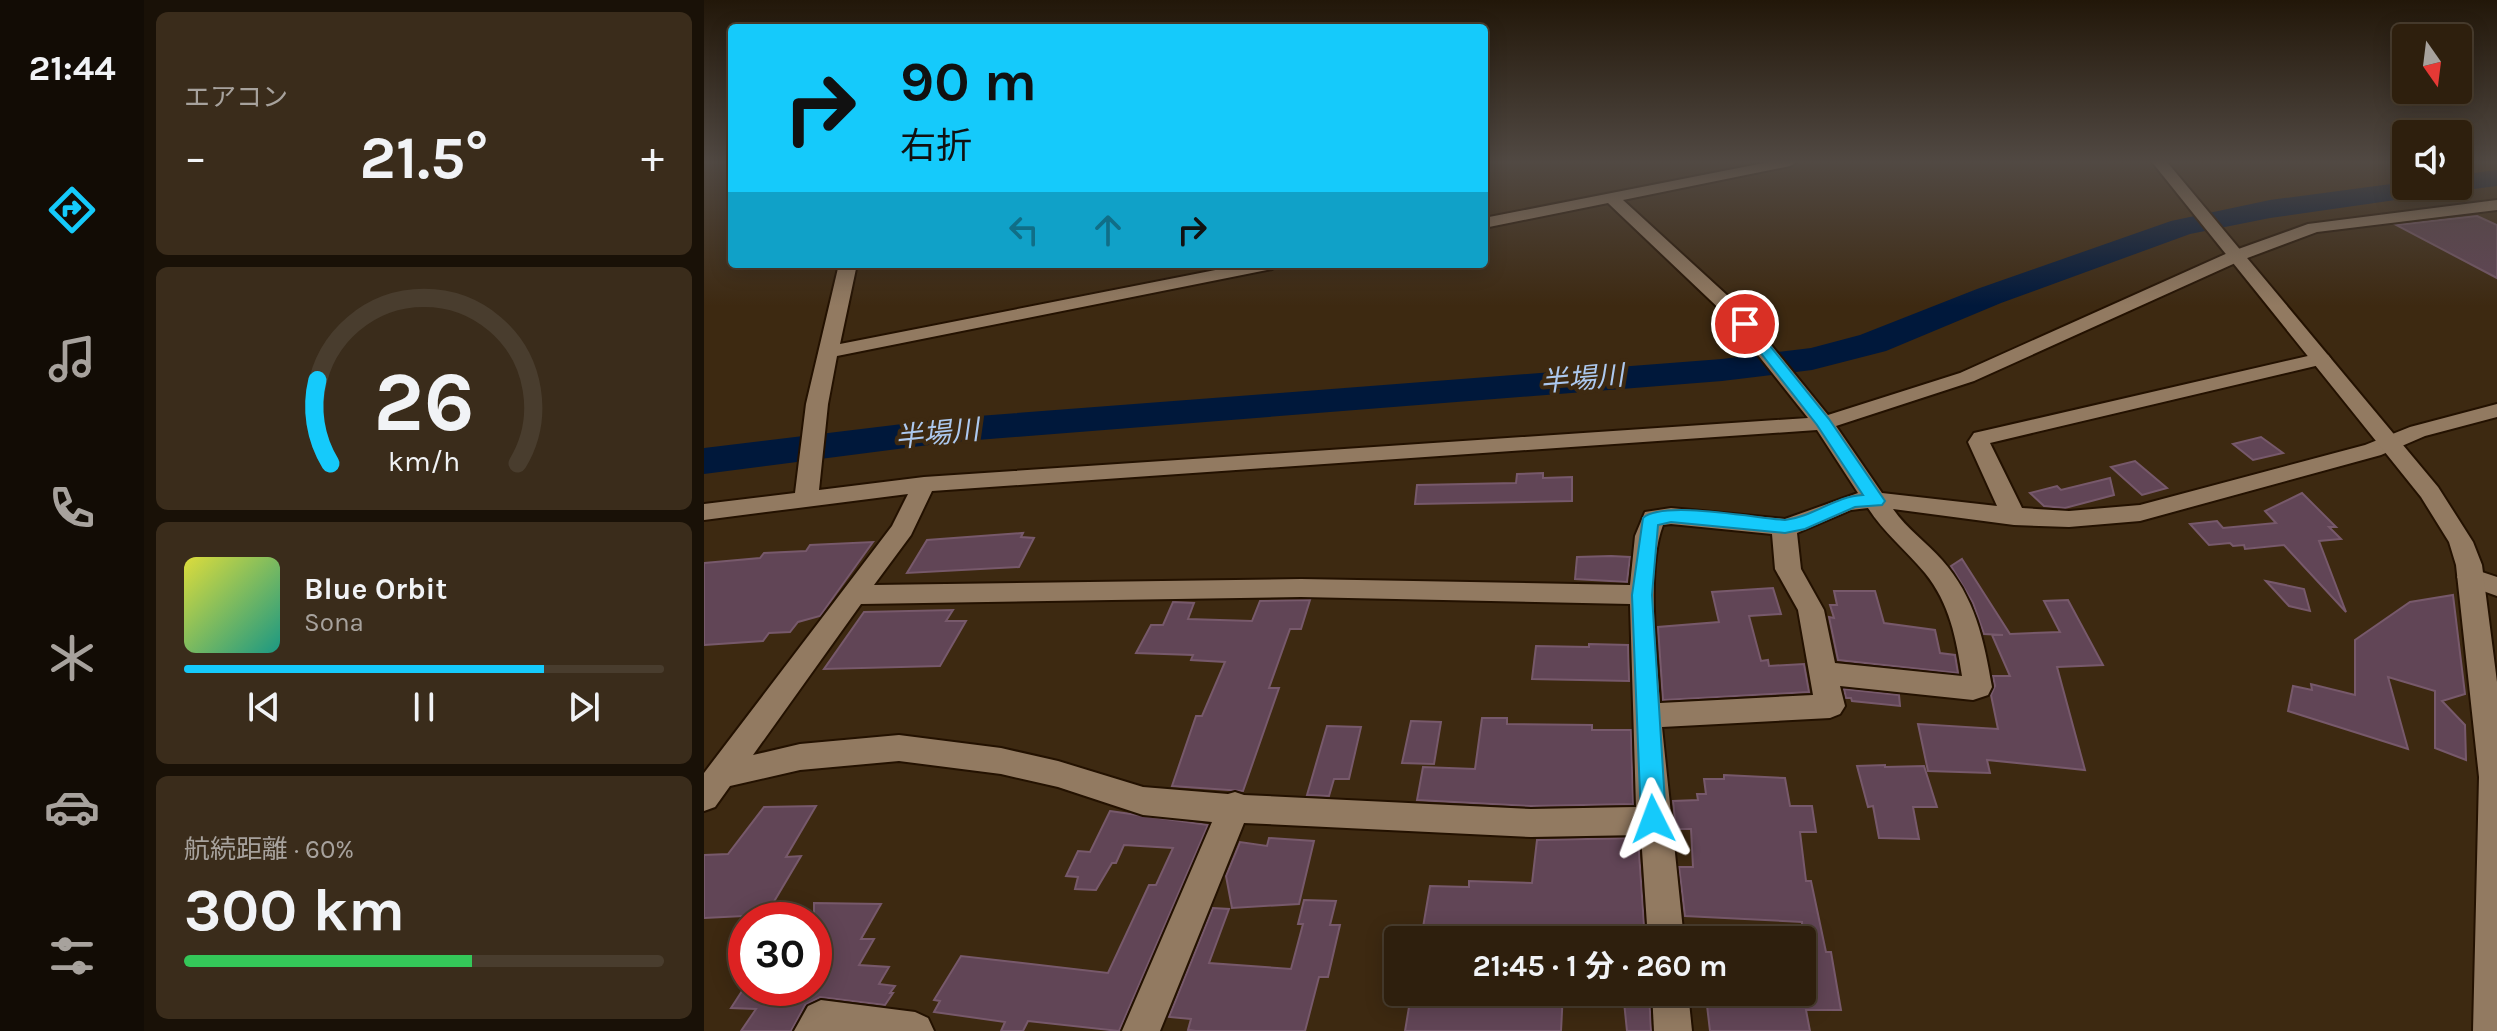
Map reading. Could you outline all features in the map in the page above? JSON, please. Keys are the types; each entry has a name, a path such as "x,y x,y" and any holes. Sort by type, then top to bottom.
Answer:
{"street":[{"path":"1488,222 1550,210"},
{"path":"1625,210 1734,312 1820,419 1891,524 1934,567 1957,601 1969,632 1978,687 1973,689 1824,673"},
{"path":"2199,210 2447,517 2484,582 2496,777 2492,1031"},
{"path":"704,512 806,494 1820,419 1863,413 1967,377 2234,253 2314,227 2454,210"},
{"path":"806,494 817,409 847,268"},
{"path":"830,352 1252,268"},
{"path":"2014,517 1979,442 1982,438 2321,359"},
{"path":"1665,926 1660,846 1653,819 1642,595 1646,530 1654,518 1671,516 1785,527 1799,525 1853,501 1876,501 2053,521 2101,521 2373,450 2388,441 2497,410"},
{"path":"713,786 902,529 924,484"},
{"path":"1648,716 1830,706 1811,610 1788,569 1784,547 1785,527"},
{"path":"855,595 1301,588 1642,595"},
{"path":"713,786 800,757 899,748 1001,761 1058,774 1143,801 1174,806 1235,806 1531,823 1625,823 1653,819"},
{"path":"1141,1031 1235,806"},
{"path":"1671,1006 1673,1031"},
{"path":"813,1031 821,1019 915,1031"}],"building":[{"path":"2477,216 2497,225 2497,278 2396,225"},
{"path":"2261,437 2283,453 2253,460 2233,444"},
{"path":"2135,461 2167,488 2142,495 2111,467"},
{"path":"1543,473 1543,478 1572,477 1572,501 1415,504 1417,485 1516,483 1517,474"},
{"path":"2110,478 2114,495 2065,508 2044,506 2030,493 2057,486 2061,490"},
{"path":"2302,493 2336,527 2329,527 2341,539 2319,541 2346,612 2284,545 2245,549 2244,545 2233,546 2230,543 2209,545 2190,524 2217,521 2223,528 2276,523 2265,511"},
{"path":"1023,533 1021,537 1034,538 1019,567 907,573 927,540"},
{"path":"873,542 820,616 798,622 790,632 769,633 763,641 704,645 704,563 760,558 764,553 806,551 810,545"},
{"path":"1577,557 1630,557 1627,582 1575,579"},
{"path":"1962,559 2010,634 2060,632 2044,601 2068,600 2103,665 2057,667 2085,770 1987,760 1990,773 1928,771 1918,724 1998,729 1991,695 1995,686 1993,676 2010,676 1992,635 2003,635 1984,634 1973,603 1951,566"},
{"path":"2266,581 2304,589 2310,611 2289,606"},
{"path":"1773,588 1781,614 1749,616 1761,661 1768,660 1769,666 1804,664 1809,692 1663,700 1658,627 1719,622 1712,592"},
{"path":"1834,591 1875,591 1884,623 1935,630 1940,653 1955,655 1958,673 1838,660 1829,617 1834,618 1830,605 1837,605"},
{"path":"2453,595 2465,694 2442,701 2465,725 2466,760 2435,748 2435,691 2388,677 2408,749 2288,711 2293,686 2312,690 2311,684 2355,695 2355,640 2410,602"},
{"path":"1310,600 1301,629 1290,629 1269,688 1279,688 1243,791 1172,786 1196,716 1202,716 1225,662 1191,660 1193,655 1136,653 1151,625 1163,625 1173,602 1194,603 1188,619 1252,621 1260,601"},
{"path":"953,610 946,621 966,621 940,666 824,669 864,612"},
{"path":"1589,644 1628,645 1629,681 1532,679 1536,646 1589,647"},
{"path":"1844,689 1899,695 1900,706 1852,701 1846,698"},
{"path":"1482,718 1507,718 1507,724 1592,725 1592,730 1631,730 1633,804 1531,806 1417,800 1423,767 1475,769"},
{"path":"1411,721 1441,722 1434,764 1402,763"},
{"path":"1327,726 1361,727 1349,779 1334,779 1329,796 1307,795"},
{"path":"1857,766 1924,766 1937,807 1913,807 1919,839 1879,838 1873,806 1868,807"},
{"path":"1724,775 1785,778 1790,806 1812,806 1816,832 1800,832 1806,881 1811,881 1826,952 1831,952 1841,1010 1806,1010 1810,1031 1710,1031 1707,1006 1816,1006 1816,926 1802,926 1802,922 1685,916 1679,867 1693,867 1691,829 1676,829 1673,801 1698,800 1697,794 1706,794 1704,779 1724,779"},
{"path":"816,806 786,857 801,856 774,902 728,902 728,917 704,918 704,855 728,854 764,807"},
{"path":"1110,811 1208,825 1119,1031 1028,1021 1023,1031 1001,1031 1005,1022 934,1012 940,1001 934,1000 961,956 1108,973 1149,885 1156,885 1173,848 1124,845 1116,863 1112,863 1096,890 1075,889 1078,877 1066,876 1078,851 1090,852"},
{"path":"1269,838 1314,841 1299,904 1232,908 1226,876 1240,842 1267,846"},
{"path":"1638,838 1644,926 1423,926 1430,886 1469,887 1469,881 1532,883 1537,840"},
{"path":"1304,900 1336,901 1330,925 1340,925 1328,977 1319,977 1305,1031 1196,1031 1188,1030 1191,1019 1169,1017 1213,908 1229,909 1209,963 1291,969 1303,924 1298,924"},
{"path":"832,903 881,904 861,939 874,939 859,965 889,967 879,984 895,986 885,1005 832,998"},
{"path":"804,1006 791,1031 741,1031 756,1009 731,1008"},
{"path":"1409,1006 1562,1006 1561,1031 1405,1031"},
{"path":"1624,1006 1650,1006 1651,1031 1627,1031"}],"waterway":[{"name":"半場川","path":"704,461 952,430 1722,370 1812,359 1873,343 1989,296 2182,227 2265,210"}],"route":[{"path":"1653,819 1642,595 1649,523 1654,518 1671,516 1785,527 1799,525 1853,501 1876,501 1823,423 1745,324"}]}
